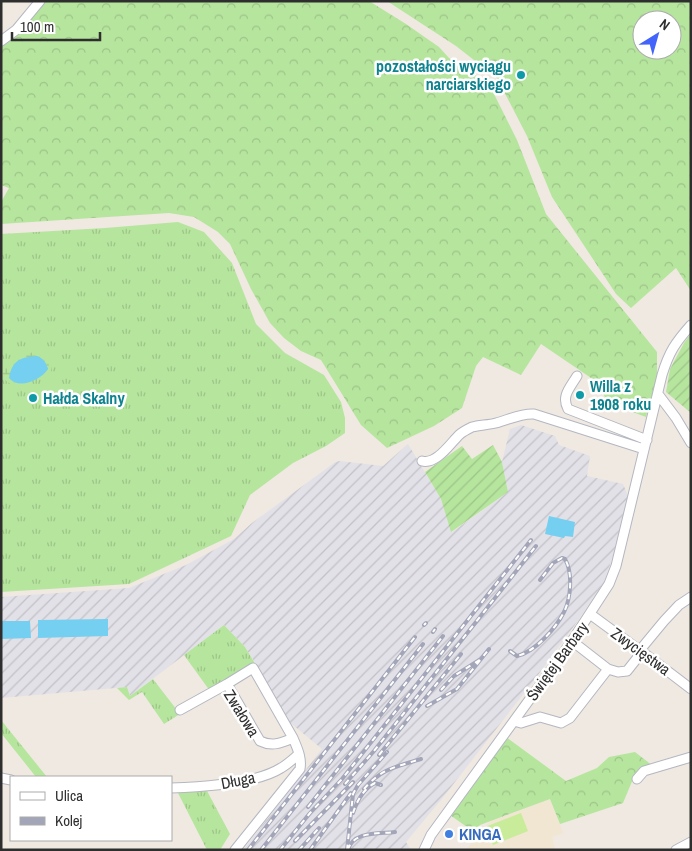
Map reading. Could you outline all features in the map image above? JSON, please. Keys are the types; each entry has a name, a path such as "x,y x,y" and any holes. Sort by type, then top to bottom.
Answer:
{"street":[{"path":"1,41 16,30 40,1"},
{"name":"Świętej Barbary","path":"426,849 439,823 572,641 610,584 668,356 674,344 691,325"},
{"path":"577,376 565,397 564,402 568,409 646,440"},
{"path":"658,394 691,443"},
{"path":"652,419 660,413 671,412"},
{"path":"422,461 431,460 448,449 458,436 474,426 495,424 527,413 644,449"},
{"path":"572,641 608,669 618,672 627,671 664,621 678,606 691,597"},
{"name":"Zwycięstwa","path":"590,614 691,689"},
{"path":"227,684 253,668 293,738 301,761 300,769 235,850"},
{"path":"514,721 521,723 540,717 561,723 570,718 608,669"},
{"name":"Zwałowa","path":"180,710 227,684 260,741 269,745 293,738"},
{"name":"Długa","path":"172,788 199,787 248,780 280,769 299,754"},
{"path":"637,779 644,771 691,757"},
{"path":"676,850 691,842"}],"shaded area":[{"path":"521,425 555,436 559,445 590,456 587,476 623,484 628,496 613,556 604,582 577,622 532,683 406,842 411,850 243,850 322,749 282,716 266,680 245,647 224,625 130,696 127,687 1,698 1,597 129,588 186,565 234,539 252,523 334,463 339,461 383,466 408,444 441,499 452,532 508,492 502,462 510,429"},
{"path":"550,799 563,833 552,837 555,850 466,850 491,821"}],"green space":[{"path":"46,1 369,1 406,24 439,47 449,58 489,84 517,140 546,214 657,352 657,377 646,417 608,403 597,382 541,344 521,375 483,357 476,366 462,408 434,426 387,448 361,425 321,360 301,351 284,338 270,323 251,289 230,244 218,232 194,217 169,213 1,224 1,202 9,188 1,185 1,46 14,37"},
{"path":"387,1 691,1 691,291 676,268 631,308 616,294 552,197 527,136 497,78 456,46"},
{"path":"178,222 204,232 232,263 256,324 285,353 324,375 341,402 345,418 345,433 326,446 293,463 250,495 231,536 129,584 1,592 1,234"},
{"path":"691,334 691,413 666,392 670,369"},
{"path":"34,352 44,357 52,366 51,371 44,374 48,369 43,359 37,356 13,382 17,384 6,381 3,375 4,364 14,357"},
{"path":"493,445 502,462 508,492 451,532 441,499 425,472 462,446 472,459"},
{"path":"224,625 245,647 256,665 210,691 184,655"},
{"path":"153,679 180,714 164,724 142,692 129,700 117,688 127,687 130,696"},
{"path":"1,720 46,776 35,776 1,733"},
{"path":"506,737 566,781 597,768 609,757 635,752 653,766 633,779 623,803 560,824 550,799 480,825 474,832 450,815"},
{"path":"206,789 230,834 220,850 207,850 177,791"},
{"path":"521,813 528,831 493,845 485,827"}],"water":[{"path":"37,356 44,361 48,369 40,377 24,383 13,382 9,378 12,368 18,361 26,357"},
{"path":"549,516 575,522 573,537 565,536 564,538 545,534"},
{"path":"108,619 108,636 38,638 38,620"},
{"path":"1,621 30,621 31,638 1,639"}],"railway":[{"path":"280,850 310,813 342,779 531,540"},
{"path":"345,784 374,751 536,546"},
{"path":"510,651 517,656 538,645 556,625 564,612 570,585 568,565 565,559 562,558 553,563 540,580"},
{"path":"308,807 443,636"},
{"path":"248,850 415,637"},
{"path":"261,850 423,644"},
{"path":"427,706 457,689 489,649"},
{"path":"379,755 461,654"},
{"path":"441,690 454,676 481,659"},
{"path":"347,850 353,794 358,785 387,752"},
{"path":"364,789 383,772 421,759"},
{"path":"295,841 353,782"},
{"path":"353,813 364,792 375,783 381,785"},
{"path":"310,850 351,793"},
{"path":"299,850 319,828"},
{"path":"348,850 355,839 361,836 395,832"}],"place":[{"name":"pozostałości wyciągu narciarskiego","path":"521,75"},
{"name":"Willa z 1908 roku","path":"580,395"},
{"name":"Hałda Skalny","path":"33,398"},
{"name":"KINGA","path":"449,834"}]}
